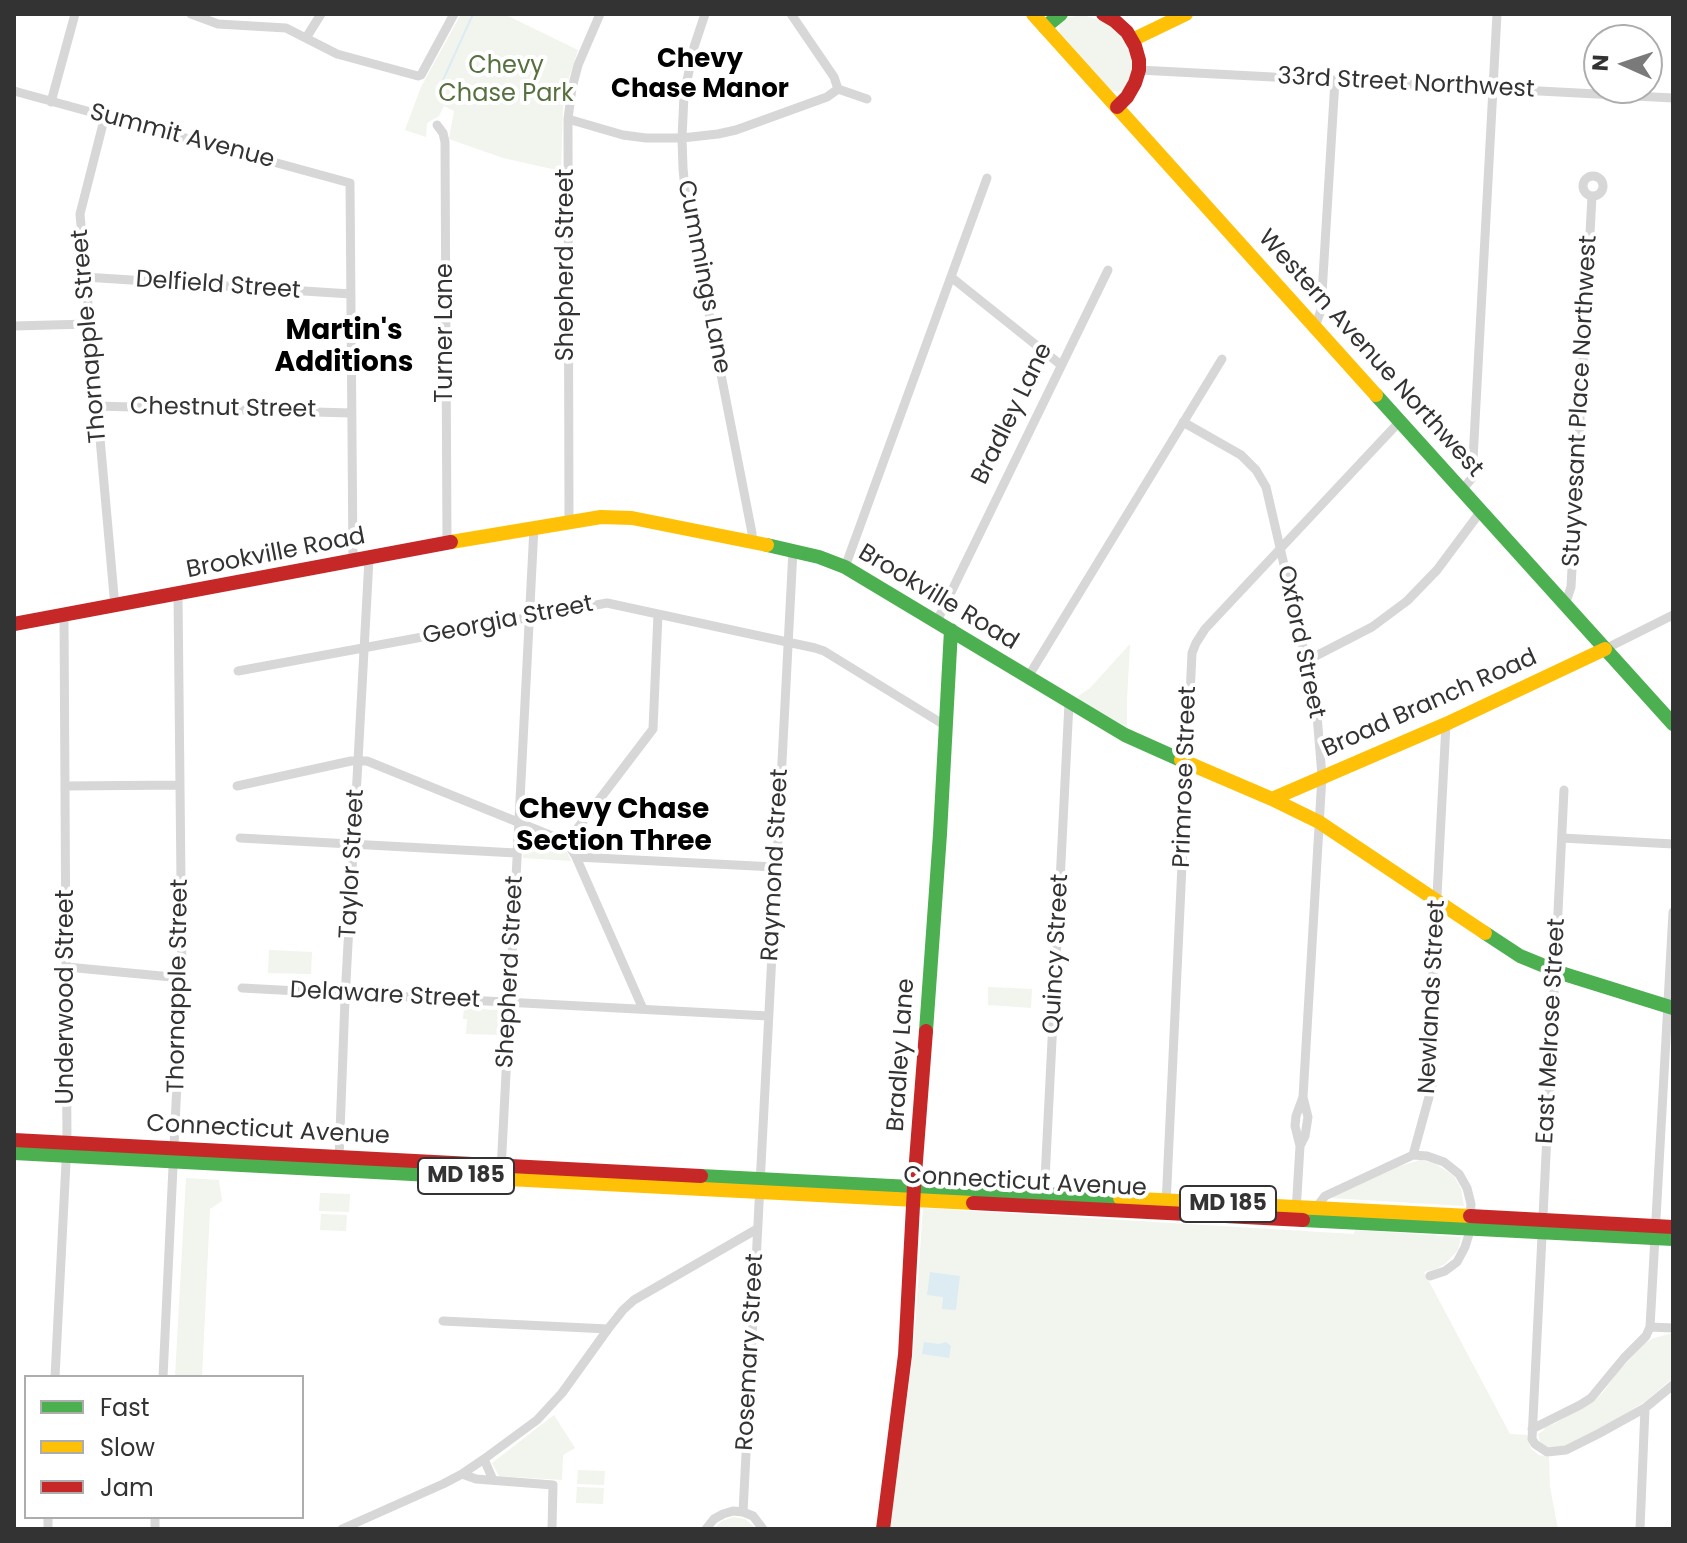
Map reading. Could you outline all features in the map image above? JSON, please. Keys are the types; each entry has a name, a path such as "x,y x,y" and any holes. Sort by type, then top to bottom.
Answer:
{"main road":[{"name":"Western Avenue Northwest","path":"1033,14 1673,724"},
{"path":"1045,27 1061,14"},
{"path":"1103,14 1122,27 1138,54 1139,70 1130,92 1117,107"},
{"path":"1132,40 1186,14"},
{"name":"Brookville Road","path":"14,624 601,517 632,518 793,550 845,567 1125,735 1319,822 1531,962 1670,1008"},
{"name":"Bradley Lane","path":"883,1529 905,1355 951,630"},
{"name":"Broad Branch Road","path":"1272,799 1446,724 1605,649"},
{"name":"Connecticut Avenue","path":"14,1140 67,1149 1655,1232 1673,1239"},
{"name":"Connecticut Avenue","path":"14,1153 67,1149"},
{"name":"Connecticut Avenue","path":"1296,1213 1316,1208 1470,1222"},
{"name":"Connecticut Avenue","path":"1655,1232 1673,1227"}],"street":[{"path":"51,102 75,14"},
{"path":"191,14 218,24 286,28 353,60 418,76 454,14"},
{"path":"306,38 321,14"},
{"name":"Shepherd Street","path":"569,521 568,119 578,65 600,14"},
{"name":"Cummings Lane","path":"705,14 686,84 682,138 685,190 752,541"},
{"path":"791,14 834,77 838,89"},
{"path":"1462,490 1472,478 1497,14"},
{"name":"33rd Street Northwest","path":"1139,70 1673,98"},
{"path":"1315,327 1321,310 1335,80"},
{"path":"568,119 623,135 682,138 736,130 827,97 838,89"},
{"path":"838,89 867,99"},
{"name":"Summit Avenue","path":"14,91 350,183 351,294"},
{"name":"Thornapple Street","path":"105,116 80,214 115,607"},
{"name":"Turner Lane","path":"437,125 445,142 447,543"},
{"path":"845,567 987,178"},
{"name":"Stuyvesant Place Northwest","path":"1565,605 1571,587 1592,196"},
{"name":"Bradley Lane","path":"937,621 1108,270"},
{"name":"Delfield Street","path":"84,277 351,294"},
{"path":"951,277 1061,365"},
{"path":"351,294 353,562"},
{"path":"14,326 88,324"},
{"path":"1028,677 1222,359"},
{"name":"Chestnut Street","path":"96,406 351,413"},
{"name":"Primrose Street","path":"1166,1206 1191,662 1196,643 1205,629 1400,421"},
{"name":"Oxford Street","path":"1183,422 1241,455 1256,470 1266,487 1316,703 1322,776 1303,1097 1295,1126 1300,1146 1296,1213"},
{"path":"1308,660 1372,627 1407,601 1437,570 1481,511"},
{"name":"Shepherd Street","path":"501,1172 534,527"},
{"name":"Raymond Street","path":"759,1185 793,550"},
{"name":"Taylor Street","path":"339,1163 369,559"},
{"name":"Thornapple Street","path":"163,1375 182,978 178,595"},
{"name":"Georgia Street","path":"238,671 607,603 824,651 946,726"},
{"path":"567,842 653,729 658,614"},
{"path":"1605,649 1673,615"},
{"name":"Underwood Street","path":"55,1375 67,1149 64,616"},
{"name":"Quincy Street","path":"1044,1200 1069,703"},
{"name":"Newlands Street","path":"1413,1155 1432,1086 1430,1029 1446,724"},
{"path":"237,786 367,761 567,842 643,1009"},
{"path":"66,786 180,785"},
{"name":"East Melrose Street","path":"1532,1429 1564,790"},
{"path":"240,838 516,853"},
{"path":"1562,838 1673,844"},
{"path":"576,857 775,867"},
{"path":"1673,912 1650,1327 1646,1336 1591,1398 1532,1429 1532,1439 1543,1450 1566,1450 1645,1408 1673,1385"},
{"path":"67,967 182,978"},
{"name":"Delaware Street","path":"242,988 768,1016"},
{"path":"1316,1208 1331,1192 1413,1155 1435,1158 1459,1174 1470,1196 1470,1222 1465,1247 1457,1262 1445,1271 1430,1276"},
{"name":"Rosemary Street","path":"743,1512 759,1185"},
{"path":"342,1529 462,1474 484,1459 537,1420 562,1393 623,1310 641,1295 757,1229"},
{"path":"443,1321 608,1329"},
{"path":"1650,1327 1673,1328"},
{"path":"1640,1529 1645,1408"},
{"path":"484,1459 493,1480"},
{"path":"462,1474 476,1479 553,1485 552,1529"},
{"path":"706,1529 714,1519 733,1511 753,1516 763,1529"}],"green space":[{"name":"Chevy Chase Park","path":"461,14 504,14 578,50 563,108 561,171 503,158 449,139 454,111 444,106 439,116 427,123 426,137 405,130 421,87"},
{"path":"1083,15 1106,22 1119,32 1128,46 1132,72 1126,90 1111,90 1060,33 1059,24 1064,18"},
{"path":"1130,644 1127,727 1077,697 1090,688"},
{"path":"529,830 564,845 571,861 523,858 524,835"},
{"path":"269,950 312,952 311,974 268,973"},
{"path":"988,987 1032,989 1031,1008 988,1005"},
{"path":"464,1008 497,1010 501,1016 500,1035 466,1034"},
{"path":"1420,1160 1434,1163 1454,1176 1461,1189 1464,1206 1330,1198 1400,1166"},
{"path":"186,1178 219,1180 222,1201 210,1209 202,1375 175,1375"},
{"path":"320,1193 350,1194 349,1212 319,1211"},
{"path":"923,1208 1354,1234 1355,1230 1461,1237 1458,1250 1445,1264 1424,1272 1510,1434 1527,1435 1531,1449 1549,1457 1550,1487 1558,1529 889,1529 913,1355"},
{"path":"321,1214 347,1215 346,1231 320,1230"},
{"path":"1673,1333 1673,1378 1646,1401 1594,1433 1564,1447 1549,1449 1540,1442 1538,1434 1545,1427 1595,1400 1645,1343"},
{"path":"554,1415 575,1448 563,1455 562,1480 499,1476 492,1463"},
{"path":"578,1470 605,1471 604,1485 577,1484"},
{"path":"577,1487 604,1488 603,1504 576,1503"},
{"path":"733,1517 745,1519 757,1529 713,1529"}],"shaded area":[{"path":"930,1272 960,1276 956,1310 942,1309 943,1297 927,1295"},
{"path":"924,1342 946,1342 951,1346 949,1358 922,1354"}],"waterway":[{"path":"438,91 473,14"}],"traffic: fast":[{"path":"1045,27 1061,14"},
{"path":"1376,395 1673,724"},
{"path":"767,545 819,557 845,567 1125,735 1181,760"},
{"path":"926,1031 951,630"},
{"path":"1485,933 1520,956 1564,974 1673,1008"},
{"path":"14,1153 450,1176"},
{"path":"701,1176 1120,1198"},
{"path":"1303,1220 1673,1239"}],"traffic: slow":[{"path":"1033,14 1376,395"},
{"path":"1132,40 1186,14"},
{"path":"451,542 601,517 632,518 767,545"},
{"path":"1272,799 1446,724 1605,649"},
{"path":"1181,760 1319,822 1485,933"},
{"path":"450,1176 973,1203"},
{"path":"1120,1198 1470,1216"}],"traffic: jam":[{"path":"1103,14 1127,32 1139,60 1135,83 1117,107"},
{"path":"14,624 451,542"},
{"path":"883,1529 905,1355 926,1031"},
{"path":"14,1140 701,1176"},
{"path":"973,1203 1303,1220"},
{"path":"1470,1216 1673,1227"}],"district":[{"name":"Chevy Chase Manor","path":"700,75"},
{"name":"Martin's Additions","path":"344,348"},
{"name":"Chevy Chase Section Three","path":"614,827"}]}
